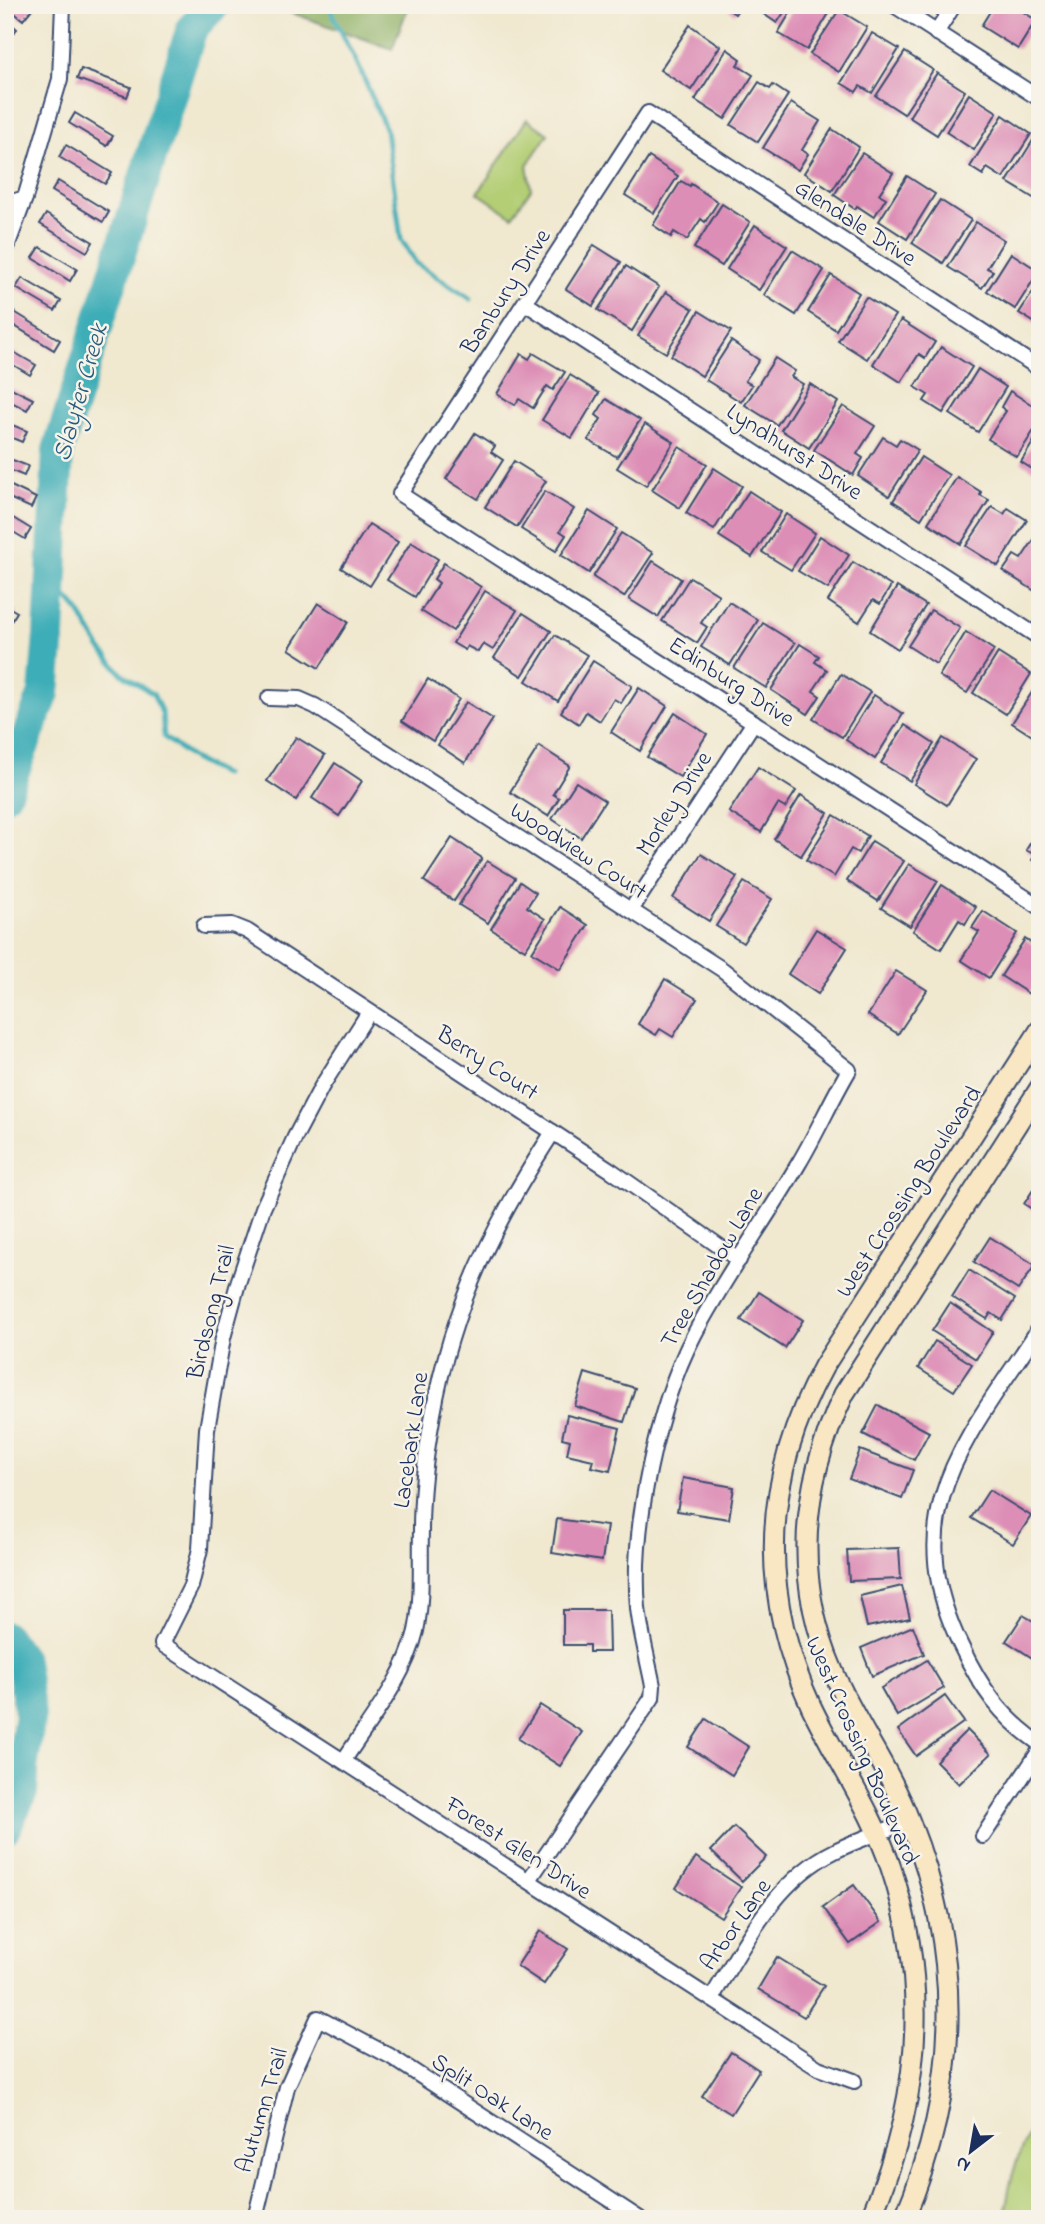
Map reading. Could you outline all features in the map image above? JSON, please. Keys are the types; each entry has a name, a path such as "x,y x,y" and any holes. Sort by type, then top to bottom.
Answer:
{"street":[{"path":"5,252 60,79 63,5"},
{"path":"894,5 1040,99"},
{"path":"936,33 954,5"},
{"name":"Banbury Drive","path":"400,494 648,113"},
{"name":"Glendale Drive","path":"648,113 1040,369"},
{"path":"5,204 24,198"},
{"name":"Lyndhurst Drive","path":"525,303 1040,638"},
{"name":"Edinburg Drive","path":"400,494 1040,907"},
{"name":"Woodview Court","path":"269,698 299,699 315,706 747,987 849,1070"},
{"name":"Morley Drive","path":"631,910 754,722"},
{"name":"Berry Court","path":"204,926 232,925 247,930 612,1171 739,1259"},
{"name":"Birdsong Trail","path":"162,1644 191,1586 200,1549 207,1429 223,1338 238,1283 264,1208 300,1126 369,1012"},
{"name":"West Crossing Boulevard","path":"870,2219 887,2180 903,2129 913,2071 916,2017 913,1966 904,1914 879,1834 812,1709 793,1666 781,1623 775,1578 774,1538 779,1491 805,1400 824,1366 1040,1030"},
{"name":"Tree Shadow Lane","path":"529,1880 652,1698 653,1686 642,1630 637,1583 640,1540 651,1460 663,1412 680,1365 704,1316 798,1164 849,1070"},
{"name":"West Crossing Boulevard","path":"904,2219 916,2192 935,2132 944,2083 948,1976 937,1904 910,1821 833,1672 819,1631 810,1592 807,1531 809,1499 821,1445 844,1394 1040,1088"},
{"name":"Lacebark Lane","path":"344,1760 391,1688 410,1650 416,1631 420,1596 424,1471 436,1394 456,1322 473,1275 495,1228 517,1187 553,1132"},
{"path":"1040,1327 953,1465 938,1506 935,1553 944,1603 970,1665 987,1694 1009,1720 1040,1744"},
{"name":"Forest Glen Drive","path":"162,1644 818,2068 854,2081"},
{"path":"983,1836 1040,1750"},
{"name":"Arbor Lane","path":"711,1999 754,1929 803,1871 834,1851 910,1821"},
{"name":"Autumn Trail","path":"255,2219 287,2087 318,2018"},
{"name":"Split Oak Lane","path":"318,2018 390,2056 640,2219"}],"green space":[{"path":"270,5 409,5 392,49"},
{"path":"527,119 548,134 527,165 531,189 512,216 478,193"},
{"path":"1040,2116 1040,2219 1005,2219 1015,2165"}],"building":[{"path":"5,5 26,5 32,9 23,20"},
{"path":"722,5 741,5 735,14"},
{"path":"750,5 789,5 777,23"},
{"path":"795,5 834,5 807,50 778,33"},
{"path":"994,5 1012,5 1036,20 1018,49 981,26"},
{"path":"1023,5 1040,5 1040,16"},
{"path":"839,10 867,27 839,72 810,54"},
{"path":"5,18 17,29 7,39 5,38"},
{"path":"690,25 720,46 691,90 660,70"},
{"path":"872,33 899,49 872,93 860,86 856,92 841,83"},
{"path":"727,49 741,59 737,65 753,75 725,119 695,100"},
{"path":"905,52 933,70 904,114 876,96"},
{"path":"81,69 131,87 127,97 77,79"},
{"path":"937,73 965,91 937,135 909,117"},
{"path":"759,82 770,89 773,85 788,95 758,142 731,125"},
{"path":"969,94 997,112 974,150 946,132"},
{"path":"791,103 820,121 802,150 808,154 798,170 763,148"},
{"path":"75,113 113,136 107,146 69,123"},
{"path":"1003,115 1031,134 1003,178 987,168 983,175 970,167"},
{"path":"5,129 13,139 5,145"},
{"path":"832,129 859,147 832,191 804,173"},
{"path":"1035,137 1040,140 1040,192 1035,199 1007,182"},
{"path":"66,145 112,173 105,184 59,157"},
{"path":"862,153 893,173 879,194 886,198 874,217 857,206 855,209 834,195"},
{"path":"649,157 678,176 654,213 625,195"},
{"path":"907,176 935,194 907,239 879,221"},
{"path":"58,181 109,212 103,222 52,191"},
{"path":"681,181 690,186 691,184 718,202 705,222 701,219 687,240 674,232 671,237 653,225"},
{"path":"940,200 971,220 943,263 912,243"},
{"path":"722,204 750,222 722,266 694,248"},
{"path":"46,214 93,242 87,252 40,224"},
{"path":"976,222 1004,240 987,268 993,271 982,288 948,267"},
{"path":"755,225 787,246 759,290 727,269"},
{"path":"594,245 621,262 593,306 566,289"},
{"path":"40,247 77,269 70,281 33,258"},
{"path":"792,250 824,270 796,315 764,295"},
{"path":"1011,253 1039,271 1015,309 987,291"},
{"path":"626,266 659,287 632,331 598,310"},
{"path":"831,275 859,293 836,330 808,312"},
{"path":"22,278 61,301 55,311 16,288"},
{"path":"1040,281 1040,326 1019,313"},
{"path":"666,292 693,309 666,353 638,336"},
{"path":"866,297 895,315 867,359 838,341"},
{"path":"8,308 60,340 54,350 5,320"},
{"path":"699,311 731,331 702,376 671,356"},
{"path":"901,320 935,342 925,358 919,354 901,382 873,364"},
{"path":"731,341 759,360 745,381 752,385 741,402 706,380"},
{"path":"5,347 36,365 30,375 5,360"},
{"path":"941,347 972,367 943,413 924,401 928,395 915,387"},
{"path":"533,353 565,372 553,390 547,386 533,408 519,399 515,405 497,394 521,354 529,359"},
{"path":"775,358 795,371 791,377 803,384 777,425 745,405"},
{"path":"978,369 1006,387 978,432 950,414"},
{"path":"570,375 599,393 572,438 542,420"},
{"path":"810,384 838,402 809,448 781,430"},
{"path":"5,385 33,399 27,410 5,399"},
{"path":"1010,391 1040,410 1040,421 1017,457 988,439 1006,411 1001,407"},
{"path":"606,399 640,420 617,457 588,440 601,419 596,415"},
{"path":"843,406 875,426 857,454 863,458 853,475 814,450"},
{"path":"5,422 27,431 22,442 5,435"},
{"path":"645,424 674,442 646,486 617,468"},
{"path":"1040,431 1040,474 1021,462"},
{"path":"475,433 495,446 491,452 503,460 478,499 446,479"},
{"path":"883,437 896,445 900,439 918,450 889,496 858,476"},
{"path":"679,447 707,464 680,508 652,490"},
{"path":"5,457 28,466 24,476 5,468"},
{"path":"921,457 949,475 921,519 893,501"},
{"path":"514,461 546,481 517,527 485,507"},
{"path":"714,468 742,486 714,530 686,513"},
{"path":"957,477 989,500 961,544 928,523"},
{"path":"5,483 36,498 31,508 5,496"},
{"path":"545,491 574,509 560,531 566,535 556,551 521,529"},
{"path":"749,491 781,512 752,557 719,536"},
{"path":"992,507 1004,514 1008,508 1027,520 998,566 966,546"},
{"path":"589,511 617,529 589,573 561,555"},
{"path":"5,513 31,529 25,539 5,527"},
{"path":"786,514 815,533 791,570 762,552"},
{"path":"369,524 398,542 370,586 341,568"},
{"path":"621,533 653,553 624,597 593,577"},
{"path":"820,536 849,555 828,589 798,571"},
{"path":"1035,538 1040,541 1038,593 1003,571 1014,555 1021,559"},
{"path":"411,542 438,559 415,597 387,580"},
{"path":"653,561 681,579 658,617 629,599"},
{"path":"853,562 891,586 880,604 873,600 859,622 828,601"},
{"path":"444,563 481,587 453,631 421,611 439,583 434,579"},
{"path":"690,577 719,595 701,623 707,627 697,643 662,621"},
{"path":"897,587 926,605 898,649 870,631"},
{"path":"485,591 517,610 493,650 483,644 478,652 467,646 465,650 453,643"},
{"path":"729,602 758,620 730,665 701,647"},
{"path":"318,603 348,622 319,668 289,649"},
{"path":"5,605 17,612 5,631"},
{"path":"931,610 960,628 936,664 908,646"},
{"path":"523,613 551,631 522,676 494,658"},
{"path":"763,623 795,643 766,688 734,668"},
{"path":"966,632 994,650 967,693 939,676"},
{"path":"555,635 587,655 558,701 526,681"},
{"path":"800,644 819,656 815,662 827,670 813,691 820,696 808,714 771,690"},
{"path":"998,653 1031,674 1006,714 973,693"},
{"path":"593,661 632,686 621,703 614,699 600,721 586,712 579,724 561,712"},
{"path":"841,674 870,692 842,737 813,719"},
{"path":"428,679 459,699 433,741 402,721"},
{"path":"1040,680 1040,741 1012,723"},
{"path":"639,688 667,706 640,751 611,732"},
{"path":"874,695 903,714 875,759 846,740"},
{"path":"466,702 493,719 465,763 438,745"},
{"path":"675,713 707,734 680,777 647,757"},
{"path":"905,725 934,744 910,781 881,763"},
{"path":"296,737 325,755 296,800 267,781"},
{"path":"943,738 976,759 947,805 914,784"},
{"path":"539,746 570,766 553,794 559,798 548,816 510,792"},
{"path":"335,763 362,781 339,816 312,798"},
{"path":"758,767 796,791 785,808 778,804 761,832 729,812"},
{"path":"576,782 605,801 581,838 552,819"},
{"path":"801,795 828,813 801,856 774,839"},
{"path":"834,815 868,836 858,853 851,849 834,877 806,860"},
{"path":"1040,828 1040,865 1032,860 1035,855 1026,850"},
{"path":"452,838 482,858 454,901 424,881"},
{"path":"872,841 904,861 878,901 847,881"},
{"path":"701,854 737,877 709,921 673,898"},
{"path":"487,861 515,878 488,923 459,905"},
{"path":"909,864 938,881 910,926 881,908"},
{"path":"520,882 536,893 527,907 545,919 525,950 491,929"},
{"path":"744,882 772,899 743,943 716,926"},
{"path":"942,885 976,907 965,924 959,920 941,949 913,931"},
{"path":"560,907 588,925 560,969 532,952"},
{"path":"983,911 1017,933 989,978 961,960 979,932 972,928"},
{"path":"816,929 847,948 818,994 788,974"},
{"path":"1025,939 1040,949 1040,978 1029,994 1001,976"},
{"path":"896,971 927,990 898,1034 868,1015"},
{"path":"665,979 697,999 673,1037 660,1029 656,1035 638,1024"},
{"path":"1040,1179 1040,1214 1024,1204"},
{"path":"990,1237 1035,1265 1018,1290 974,1262"},
{"path":"969,1270 1015,1299 1002,1320 991,1313 987,1319 952,1297"},
{"path":"759,1292 803,1320 785,1348 741,1320"},
{"path":"950,1303 993,1332 976,1359 932,1331"},
{"path":"935,1341 972,1364 954,1391 918,1368"},
{"path":"585,1373 635,1388 624,1422 575,1406"},
{"path":"878,1405 929,1432 914,1460 863,1434"},
{"path":"567,1415 620,1428 610,1471 591,1467 593,1460 567,1454 570,1440 562,1438"},
{"path":"860,1450 913,1470 902,1499 849,1479"},
{"path":"683,1478 734,1487 729,1519 677,1511"},
{"path":"989,1490 1031,1516 1013,1544 971,1518"},
{"path":"557,1519 607,1526 602,1561 552,1553"},
{"path":"899,1548 901,1579 849,1581 847,1550"},
{"path":"902,1586 910,1618 867,1627 860,1596"},
{"path":"563,1610 608,1610 609,1652 589,1652 589,1645 563,1645"},
{"path":"1023,1615 1040,1625 1040,1663 1006,1641"},
{"path":"913,1626 924,1654 872,1676 861,1648"},
{"path":"927,1660 944,1688 897,1716 881,1688"},
{"path":"945,1696 964,1722 916,1756 898,1730"},
{"path":"540,1705 582,1732 560,1766 518,1739"},
{"path":"706,1719 749,1747 732,1775 688,1747"},
{"path":"967,1730 991,1754 959,1784 936,1761"},
{"path":"734,1827 766,1857 742,1881 711,1851"},
{"path":"696,1857 741,1887 721,1917 676,1888"},
{"path":"854,1885 881,1922 850,1944 823,1907"},
{"path":"540,1931 568,1949 544,1984 517,1966"},
{"path":"777,1957 824,1986 804,2017 758,1989"},
{"path":"731,2052 759,2070 731,2114 702,2096"}],"waterway":[{"name":"Slayter Creek","path":"5,794 44,693 58,450 192,28 214,5"},
{"path":"328,5 386,130 401,239 416,263 471,299"},
{"path":"52,581 78,610 100,648 121,673 153,694 162,713 164,737 193,759 224,775"},
{"name":"Slayter Creek","path":"5,1637 22,1661 30,1715 23,1762"},
{"name":"Slayter Creek","path":"5,1828 22,1792 23,1773"}]}
